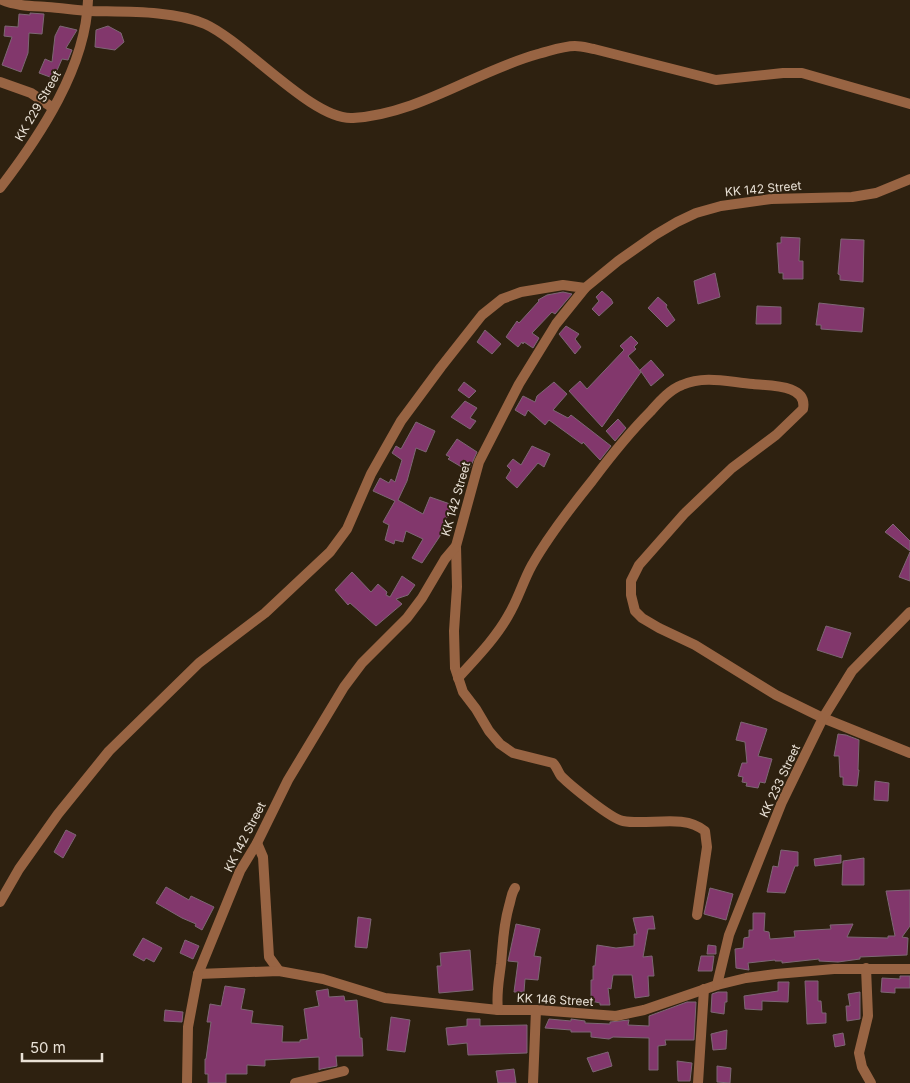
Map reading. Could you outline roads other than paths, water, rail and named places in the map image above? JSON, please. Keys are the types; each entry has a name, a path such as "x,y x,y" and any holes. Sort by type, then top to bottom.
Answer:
{"street":[{"path":"2,0 26,5 88,5 188,19 205,24 234,43 317,107 333,115 351,119 402,110 520,59 558,48 575,46 594,49 716,80 783,73 802,73 910,104"},
{"name":"KK 229 Street","path":"0,188 53,108 64,88 79,53 88,5"},
{"path":"0,82 31,93 53,108"},
{"name":"KK 142 Street","path":"188,1083 188,1027 198,974 240,871 258,843 288,780 344,687 362,664 407,618 422,598 445,559 456,546 478,462 536,356 556,324 585,288 618,261 655,235 677,222 696,214 721,206 771,199 852,197 876,193 910,180"},
{"path":"0,902 19,869 58,814 109,751 199,663 265,613 330,552 348,529 371,474 400,421 440,366 482,314 502,299 520,292 563,285 585,288"},
{"path":"458,678 495,636 509,615 532,565 576,501 630,432 666,395 680,385 699,379 786,388 797,392 803,399 803,409 776,435 732,468 684,514 638,565 631,581 631,594 635,611 642,618 695,645 776,695 823,718 910,753"},
{"path":"456,546 455,668 463,692 500,744 513,753 553,763 562,778 613,817 624,822 688,823 699,826 705,831 707,847 697,915"},
{"name":"KK 233 Street","path":"717,985 729,935 782,802 823,718 852,671 910,612"},
{"path":"258,843 263,857 269,957 279,971"},
{"path":"498,1010 496,995 501,963 504,921 515,888"},
{"path":"866,968 868,1016 859,1053 862,1067 871,1083"},
{"name":"KK 146 Street","path":"198,974 279,971 323,979 385,998 498,1010 536,1010 616,1016 644,1010 717,985 776,974 866,968 910,969"},
{"path":"698,1083 704,990"},
{"path":"533,1083 536,1010"},
{"path":"296,1083 344,1071"}]}
